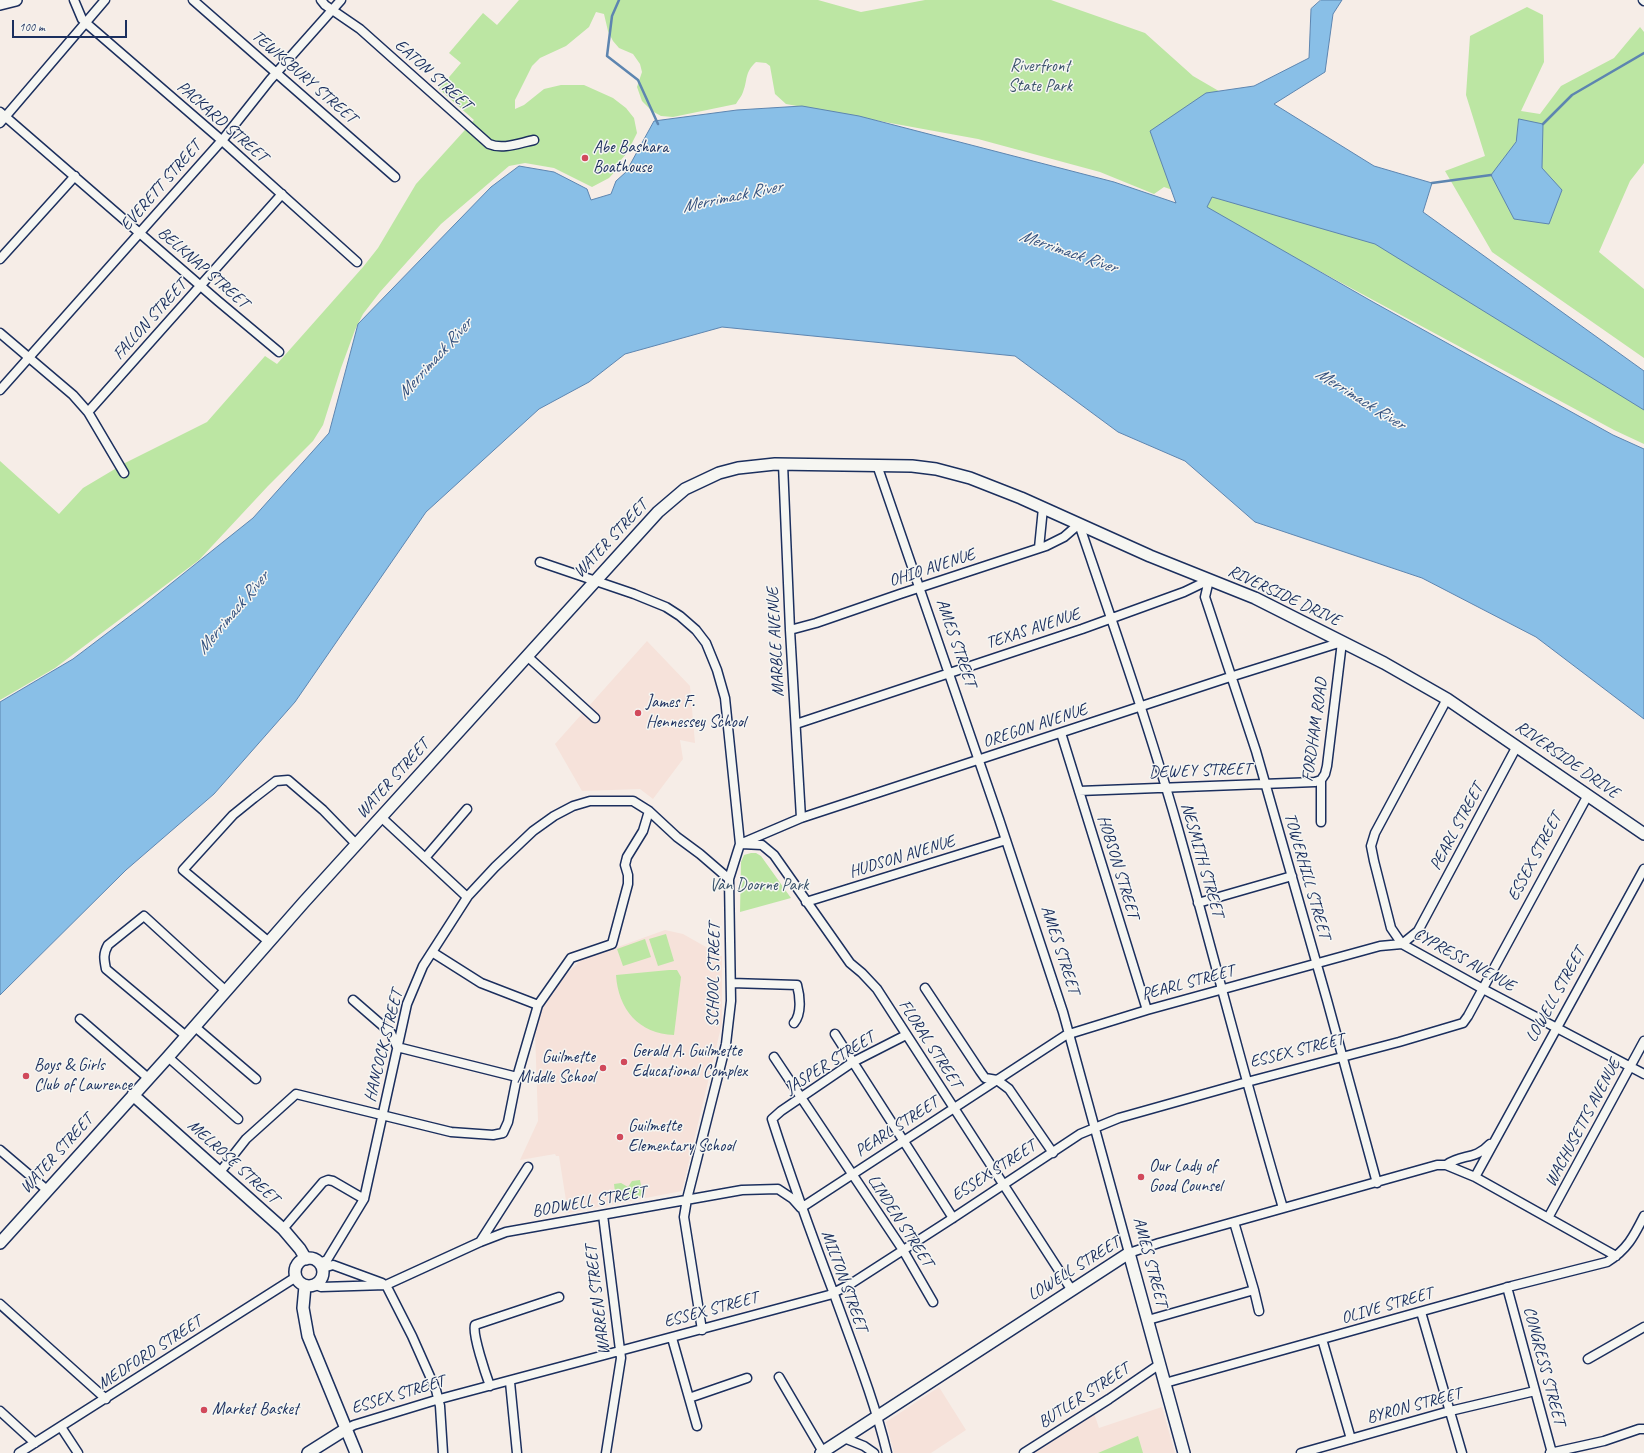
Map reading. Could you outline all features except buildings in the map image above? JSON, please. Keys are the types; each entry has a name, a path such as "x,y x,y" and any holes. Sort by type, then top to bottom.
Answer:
{"main road":[{"path":"0,4 16,0"},
{"name":"WATER STREET","path":"0,1243 168,1057 356,844 507,680 658,512 685,489 719,473 738,468 783,464 877,465"},
{"name":"RIVERSIDE DRIVE","path":"877,465 912,466 936,469 970,478 1209,580 1256,598 1448,698 1644,834"},
{"name":"MELROSE STREET","path":"133,1095 283,1229 300,1249 306,1259"},
{"name":"LOWELL STREET","path":"822,1452 1071,1289 1129,1253"},
{"name":"AMES STREET","path":"1129,1253 1184,1453"},
{"path":"310,1286 298,1281 295,1272 298,1264 306,1259 315,1259 321,1265 323,1277 310,1286 303,1308 308,1336 356,1453"},
{"name":"ESSEX STREET","path":"308,1453 346,1429"}],"street":[{"name":"PACKARD STREET","path":"74,0 82,19 86,23 222,140 356,262"},
{"path":"2,117 105,0"},
{"name":"TEWKSBURY STREET","path":"193,0 395,177"},
{"name":"EATON STREET","path":"321,0 325,5 360,29 489,144 503,146 534,140"},
{"name":"EVERETT STREET","path":"0,390 222,140 276,73 341,0"},
{"name":"BELKNAP STREET","path":"2,117 75,176 200,286 279,352"},
{"path":"0,259 75,176"},
{"name":"FALLON STREET","path":"88,412 282,194"},
{"path":"0,333 73,395 88,412 124,473"},
{"name":"MARBLE AVENUE","path":"783,464 790,630 801,818"},
{"name":"AMES STREET","path":"877,465 1006,840 1069,1034 1129,1253"},
{"path":"1039,548 1043,508"},
{"name":"OHIO AVENUE","path":"790,630 816,623 1039,548 1064,537 1079,524"},
{"name":"NESMITH STREET","path":"1079,524 1140,707 1165,788 1283,1208"},
{"path":"540,562 634,594 666,607 696,630 706,644 717,670 725,698 740,844"},
{"name":"TEXAS AVENUE","path":"796,724 1111,619 1184,592 1209,580"},
{"name":"TOWERHILL STREET","path":"1209,580 1205,597 1230,677 1256,751 1317,964 1376,1183"},
{"name":"OREGON AVENUE","path":"740,844 801,818 1230,677 1342,642"},
{"name":"FORDHAM ROAD","path":"1321,822 1321,780 1325,774 1327,766 1342,642"},
{"path":"527,656 595,718"},
{"name":"CYPRESS AVENUE","path":"1448,698 1374,833 1371,846 1391,928 1402,944 1483,989 1644,1074"},
{"name":"HOBSON STREET","path":"1060,733 1147,1010"},
{"name":"PEARL STREET","path":"801,1208 1069,1034 1147,1010 1380,946 1402,944 1418,931 1517,746"},
{"path":"269,942 183,870 233,815 276,781 288,780 292,783 323,810 356,844"},
{"name":"DEWEY STREET","path":"1079,791 1315,782 1321,780"},
{"name":"ESSEX STREET","path":"346,1429 354,1425 438,1400 800,1304 833,1293 849,1285 1003,1186 1080,1134 1095,1127 1119,1118 1247,1082 1452,1028 1463,1023 1483,989 1588,794"},
{"name":"HANCOCK STREET","path":"321,1265 327,1260 364,1199 407,1004 423,966 467,897 495,867 533,831 554,816 573,806 590,801 633,801 649,811 729,879"},
{"path":"425,858 467,809"},
{"path":"220,1172 246,1139 296,1094 451,1132 493,1135 503,1133 508,1122 517,1077 538,1005 571,958 612,944 628,884 628,875 625,865 643,831 649,811"},
{"path":"381,817 467,897"},
{"name":"HUDSON AVENUE","path":"806,902 1006,840"},
{"name":"SCHOOL STREET","path":"702,1330 684,1217 687,1199 726,1044 731,1001 729,879 740,844"},
{"name":"FLORAL STREET","path":"740,844 762,845 774,855 850,963 862,972 877,989 1071,1289"},
{"name":"LOWELL STREET","path":"1475,1178 1644,869"},
{"path":"1198,902 1292,876"},
{"path":"186,1036 106,969 104,951 108,945 144,916 226,990"},
{"path":"432,952 482,983 538,1005"},
{"path":"731,983 797,985 799,992 799,1013 798,1019 794,1023"},
{"path":"926,988 985,1078 997,1080 1008,1089 1053,1153"},
{"path":"353,1000 391,1033 397,1047 517,1077"},
{"path":"80,1018 148,1078"},
{"path":"194,1026 256,1079"},
{"path":"835,1034 953,1218"},
{"name":"JASPER STREET","path":"772,1119 801,1097 853,1062 906,1035"},
{"name":"WACHUSETTS AVENUE","path":"1548,1218 1644,1041"},
{"path":"168,1057 238,1119"},
{"name":"LINDEN STREET","path":"774,1057 903,1250 933,1302"},
{"name":"MILTON STREET","path":"772,1119 801,1208 877,1416 887,1453"},
{"name":"LOWELL STREET","path":"1129,1253 1437,1165 1446,1165 1455,1159 1477,1155 1498,1136"},
{"path":"0,1150 47,1190"},
{"path":"1446,1165 1475,1178 1616,1256 1626,1247 1644,1216"},
{"path":"480,1242 528,1167"},
{"path":"283,1229 323,1182 333,1181 364,1199"},
{"name":"BODWELL STREET","path":"310,1286 386,1285 480,1242 506,1232 742,1190 778,1189 793,1199 801,1208"},
{"name":"WARREN STREET","path":"603,1215 621,1358 606,1453"},
{"path":"1234,1222 1259,1311"},
{"name":"OLIVE STREET","path":"1165,1383 1507,1287 1608,1262 1616,1256"},
{"path":"321,1265 333,1265 386,1285 412,1336 436,1390 443,1453"},
{"name":"MEDFORD STREET","path":"19,1453 296,1277"},
{"name":"CONGRESS STREET","path":"1507,1287 1551,1453"},
{"path":"1148,1320 1254,1290"},
{"path":"490,1386 475,1334 475,1325 559,1298"},
{"path":"0,1304 106,1399"},
{"path":"1421,1312 1462,1453"},
{"path":"1588,1359 1644,1327"},
{"path":"672,1338 697,1426"},
{"path":"1322,1340 1351,1439"},
{"name":"BUTLER STREET","path":"1024,1453 1109,1399 1160,1364"},
{"path":"779,1377 822,1452"},
{"path":"689,1398 747,1378"},
{"path":"510,1382 517,1453"},
{"name":"BYRON STREET","path":"1300,1453 1450,1411 1535,1391"},
{"path":"0,1411 35,1443"},
{"path":"61,1427 78,1453"},
{"path":"1551,1453 1604,1441 1639,1429 1644,1429"},
{"path":"844,1438 864,1446 874,1453"}],"shaded area":[{"name":"James F. Hennessey School","path":"647,641 690,686 695,743 680,740 683,759 653,799 640,789 582,791 555,744"},
{"name":"Gerald A. Guilmette Educational Complex","path":"665,930 683,934 722,956 722,1023 682,1191 568,1213 559,1156 556,1156 555,1154 520,1160 538,1121 535,1031 540,1014 555,985 580,961 595,954"},
{"path":"939,1387 966,1430 931,1453 894,1453 886,1422"},
{"path":"1162,1407 1175,1453 1031,1453 1094,1413 1099,1428"}],"green space":[{"name":"Riverfront State Park","path":"519,0 818,0 861,12 925,0 1051,0 1145,33 1193,76 1236,101 1644,375 1644,444 1614,430 1236,226 1187,195 1164,187 1154,194 1100,172 978,139 786,104 775,94 770,66 766,63 756,62 752,66 748,73 745,88 736,104 673,117 661,116 652,111 642,101 637,87 642,72 640,64 633,54 619,48 613,41 608,31 604,14 596,12 589,27 566,46 540,58 532,66 515,100 515,109 524,105 544,89 561,85 584,85 613,98 626,108 634,118 637,133 627,153 620,161 619,167 609,178 592,187 554,168 525,163 509,166 441,224 380,292 363,314 355,330 341,368 323,425 313,441 268,486 199,560 55,668 0,700 0,461 59,514 83,488 125,463 207,422 265,356 277,364 363,267 378,248 416,184 474,120 439,89 461,63 449,53 483,13 497,25"},
{"path":"1527,7 1543,15 1544,62 1521,111 1540,114 1561,86 1614,58 1640,27 1644,32 1644,163 1630,181 1599,252 1644,289 1644,358 1492,252 1445,171 1485,156 1466,95 1470,36"},
{"name":"Van Doorne Park","path":"756,853 761,856 791,898 740,912 741,862 744,855"},
{"path":"666,934 674,961 658,966 649,939"},
{"path":"645,939 651,957 623,966 617,949"},
{"path":"677,970 681,977 674,1035 662,1034 650,1030 641,1025 633,1017 626,1009 621,999 616,975"},
{"path":"640,1180 643,1196 616,1200 614,1184 621,1183 628,1187 632,1181"},
{"path":"1138,1436 1143,1453 1098,1453"}],"water":[{"name":"Merrimack River","path":"1321,0 1342,0 1333,14 1325,72 1274,104 1374,166 1432,183 1423,212 1644,371 1644,410 1375,244 1212,197 1207,207 1373,302 1613,435 1644,449 1644,719 1536,637 1422,578 1255,522 1185,461 1118,432 1015,356 722,327 625,354 589,382 539,409 426,512 295,702 214,794 126,870 0,995 0,702 73,659 143,606 253,518 329,433 358,324 491,187 519,166 554,172 587,189 591,200 611,194 616,181 626,172 654,121 737,110 802,106 859,116 1114,182 1176,203 1150,131 1206,93 1254,86 1309,58 1311,9"},
{"path":"1519,119 1543,124 1542,168 1562,190 1549,224 1514,219 1491,175 1516,142"}],"waterway":[{"path":"619,0 612,16 607,56 638,80 658,124"},
{"path":"1543,124 1572,95 1644,53"},
{"path":"1432,183 1491,175"}],"place":[{"name":"Abe Bashara Boathouse","path":"585,158"},
{"name":"James F. Hennessey School","path":"638,713"},
{"name":"Gerald A. Guilmette Educational Complex","path":"624,1062"},
{"name":"Guilmette Middle School","path":"603,1068"},
{"name":"Boys & Girls Club of Lawrence","path":"26,1076"},
{"name":"Guilmette Elementary School","path":"620,1137"},
{"name":"Our Lady of Good Counsel","path":"1141,1177"},
{"name":"Market Basket","path":"204,1410"}]}
